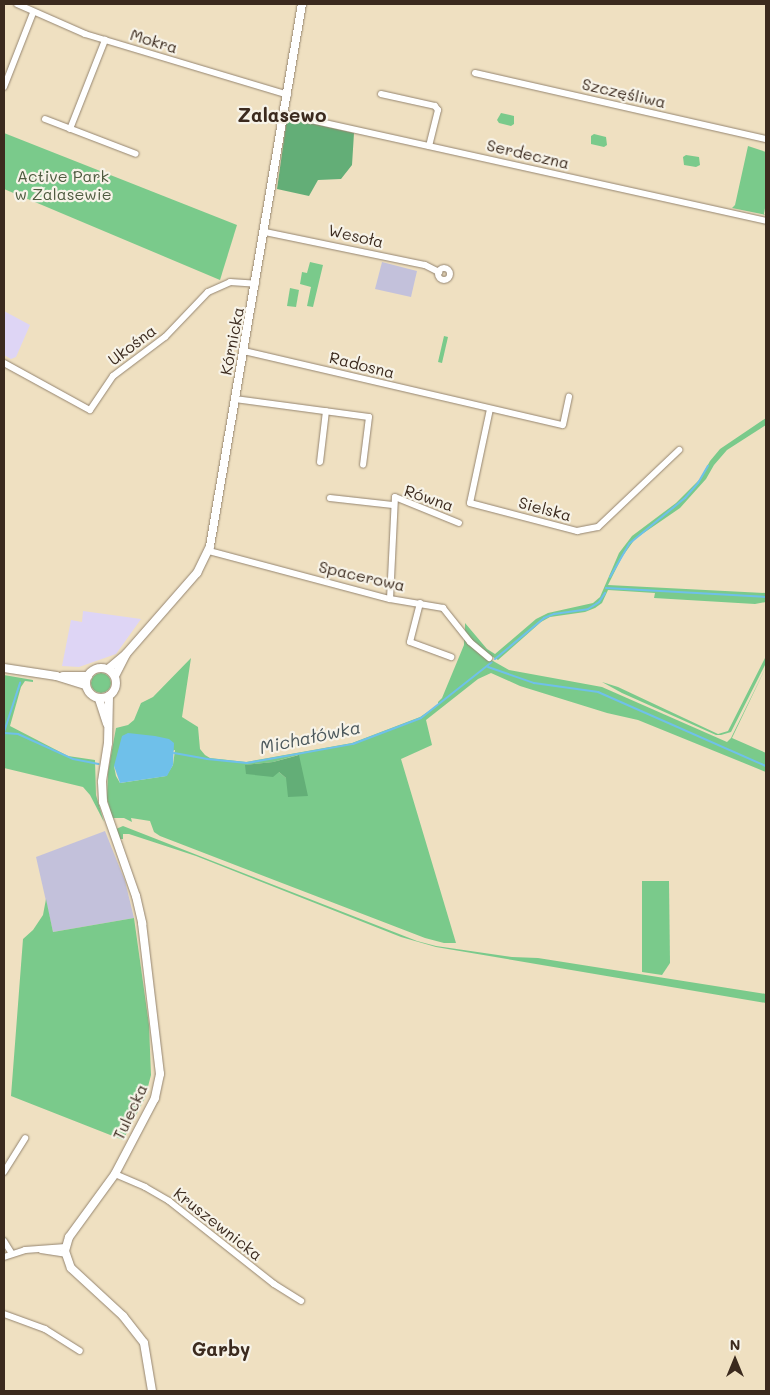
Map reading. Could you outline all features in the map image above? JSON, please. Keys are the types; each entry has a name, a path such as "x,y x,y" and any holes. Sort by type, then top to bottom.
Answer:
{"street":[{"name":"Mokra","path":"17,4 33,13 76,31 288,95"},
{"name":"Kórnicka","path":"108,669 126,654 197,573 209,551 265,232 302,4"},
{"path":"4,87 33,13"},
{"path":"70,129 105,40"},
{"name":"Szczęśliwa","path":"475,73 766,139"},
{"path":"381,94 435,106 438,110 430,146"},
{"name":"Serdeczna","path":"284,114 766,221"},
{"path":"45,119 136,154"},
{"name":"Wesoła","path":"265,232 425,265 439,272"},
{"name":"Ukośna","path":"4,363 90,410 112,376 166,337 208,292 230,282 256,284"},
{"name":"Radosna","path":"244,351 474,406 563,425 569,397"},
{"path":"235,399 369,417 363,465"},
{"name":"Sielska","path":"490,409 470,503 577,531 598,527 679,450"},
{"path":"320,462 326,412"},
{"name":"Równa","path":"390,599 393,505 395,497 459,523"},
{"name":"Równa","path":"330,498 393,505"},
{"name":"Spacerowa","path":"209,551 390,599 443,608 470,642 489,658"},
{"path":"420,603 410,642 451,657"},
{"name":"Kórnicka","path":"115,676 126,654"},
{"path":"4,668 56,676 86,685"},
{"path":"108,669 115,676 116,688 110,696 108,726 99,699 90,694 86,685 88,676 94,670 108,669"},
{"path":"56,676 88,676"},
{"path":"99,699 110,696"},
{"name":"Tulecka","path":"66,1251 69,1237 116,1174 155,1098 160,1082 146,942 136,896 102,802 108,726"},
{"path":"4,1172 25,1138"},
{"name":"Kruszewnicka","path":"116,1174 169,1201 274,1284 301,1301"},
{"path":"4,1241 12,1254"},
{"path":"4,1257 40,1250 66,1251 71,1268 123,1316 144,1343 152,1391"},
{"path":"4,1314 45,1329 80,1351"}],"shaded area":[{"path":"382,262 417,271 411,297 375,289"},
{"path":"4,311 30,325 16,357 11,359 4,355"},
{"path":"83,611 141,619 116,654 79,667 62,666 71,620 82,622"},
{"path":"105,831 125,881 134,918 53,932 36,857"}],"green space":[{"path":"501,113 514,116 514,124 511,126 499,123 497,120"},
{"path":"287,118 354,133 352,165 341,179 318,180 309,196 277,189"},
{"name":"Active Park w Zalasewie","path":"4,133 237,225 220,280 4,189"},
{"path":"594,134 606,137 607,145 604,147 591,144 591,136"},
{"path":"748,146 766,152 766,202 764,214 766,215 732,208 735,205"},
{"path":"686,155 699,157 700,165 696,167 684,165 683,157"},
{"path":"310,262 323,265 313,307 307,306 311,287 300,284 302,272 307,273"},
{"path":"290,288 299,290 296,307 287,306"},
{"path":"444,336 448,337 442,363 438,362"},
{"path":"766,418 766,425 727,450 714,465 706,479 680,508 635,539 622,557 608,585 766,593 766,602 755,604 654,598 655,593 608,590 602,603 595,608 585,612 550,617 541,622 498,660 481,650 465,633 465,623 487,649 495,654 536,619 548,613 593,603 600,597 619,553 632,536 676,503 700,479 710,461 720,449"},
{"path":"464,637 479,653 509,670 602,687 727,742 731,738 766,667 732,738 766,753 766,772 638,720 607,713 520,686 491,673 478,679 426,720 432,745 401,759 456,943 444,943 425,938 160,836 154,832 150,821 131,818 132,822 124,818 112,818 107,798 108,772 116,728 128,725 134,720 141,703 153,697 191,658 182,717 198,727 200,749 205,755 210,758 246,762 352,743 420,717 438,705 464,645","holes":["175,750 173,765 166,776 120,783 116,776 114,766","298,755 286,778 279,772 246,765 273,762"]},
{"path":"766,656 766,663 731,732 721,735 716,735 622,693 602,682 618,687 718,734 728,731"},
{"path":"97,673 105,673 111,679 111,687 105,693 97,693 91,687 91,679"},
{"path":"4,675 33,680 33,682 25,681 21,687 10,726 68,756 95,760 96,795 104,822 90,795 83,787 4,768"},
{"path":"299,755 308,796 288,797 286,778 279,772 273,777 246,774 245,765 273,762"},
{"path":"123,826 417,941 436,946 512,957 538,958 766,994 766,1003 436,947 401,937 196,856 129,834 123,834 123,839 120,839 116,829"},
{"path":"642,881 669,881 670,963 662,975 642,972"},
{"path":"46,899 53,932 134,918 149,1025 151,1075 145,1098 123,1140 11,1096 23,939 33,930 43,915"}],"water":[{"path":"128,733 169,739 174,743 173,765 167,776 120,783 114,766 122,736"}],"waterway":[{"name":"Michałówka","path":"610,577 630,543 685,498 698,483 708,466"},
{"path":"606,588 766,597"},
{"name":"Michałówka","path":"495,659 544,618 554,614 588,609 599,602 605,593"},
{"name":"Michałówka","path":"174,753 247,763 353,744 421,718 492,662"},
{"path":"488,667 534,683 598,692 766,766"},
{"path":"4,732 20,683"},
{"name":"Michałówka","path":"4,733 18,734 73,759 99,764"}],"district":[{"name":"Zalasewo","path":"282,115"},
{"name":"Garby","path":"221,1349"}]}
